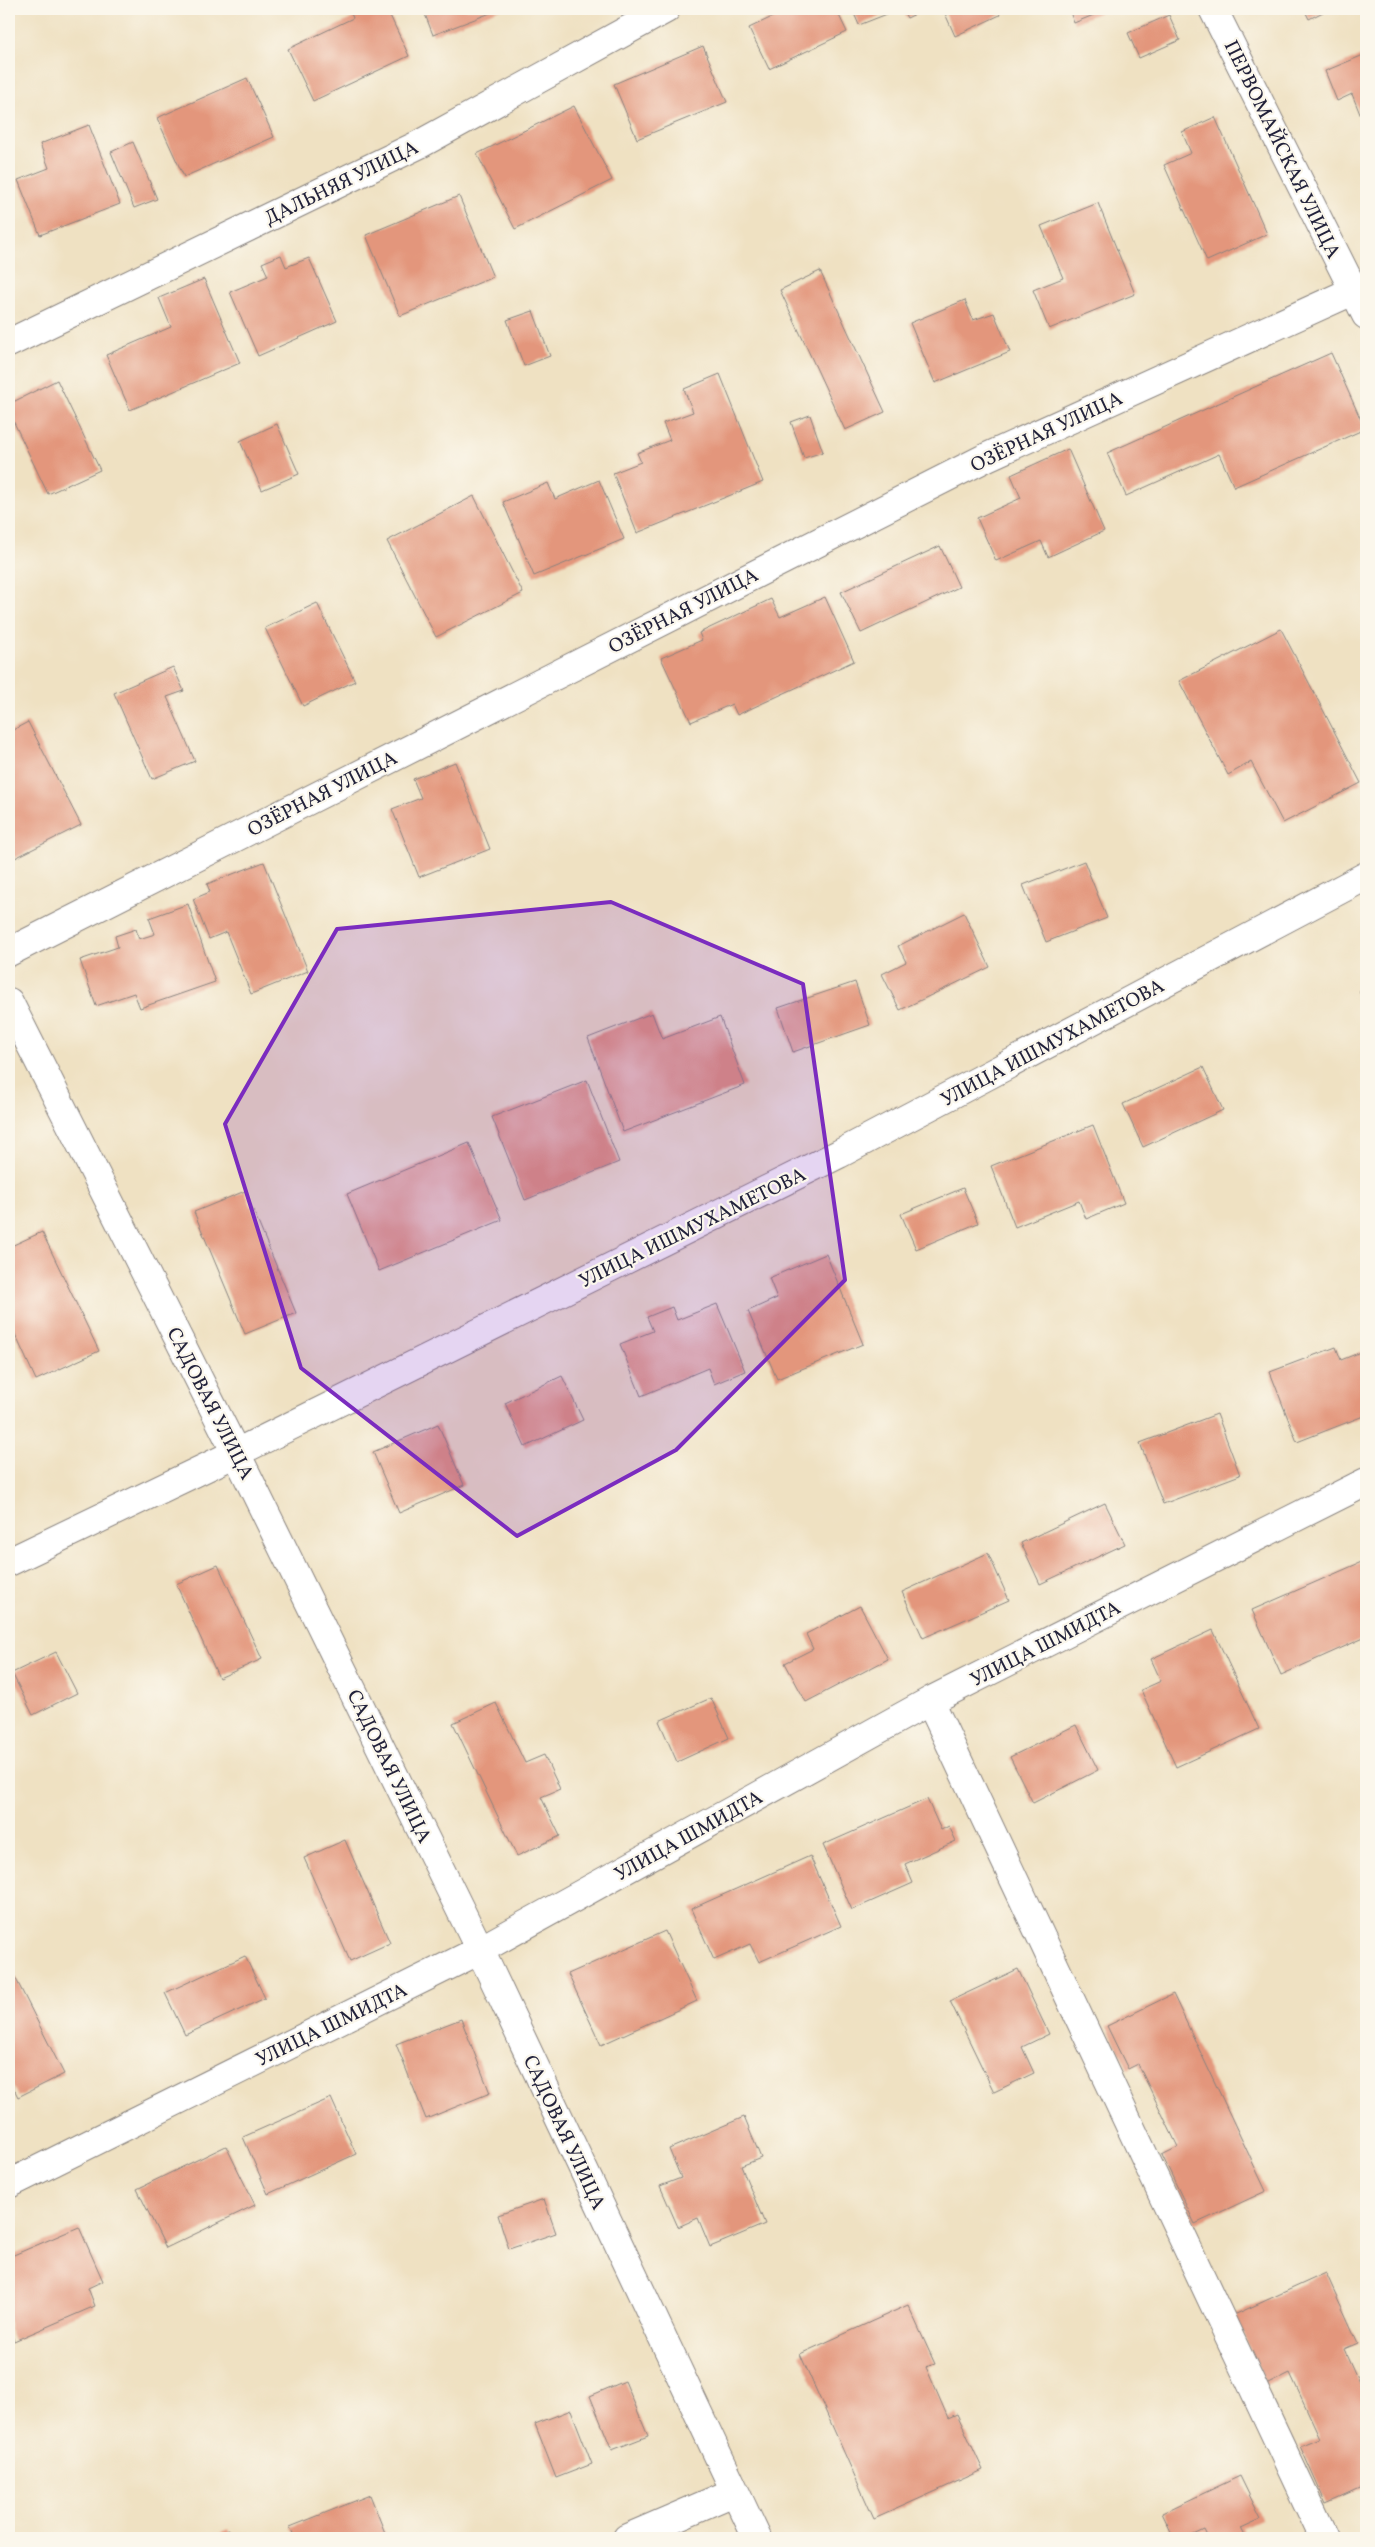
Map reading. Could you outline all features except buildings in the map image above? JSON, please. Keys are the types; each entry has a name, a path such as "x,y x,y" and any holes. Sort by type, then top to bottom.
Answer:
{"street":[{"name":"ДАЛЬНЯЯ УЛИЦА","path":"9,343 420,144 666,9"},
{"name":"ПЕРВОМАЙСКАЯ УЛИЦА","path":"1213,9 1362,297"},
{"name":"ОЗЁРНАЯ УЛИЦА","path":"9,952 987,457 1362,297"},
{"name":"УЛИЦА ИШМУХАМЕТОВА","path":"9,1562 236,1453 840,1154 1366,876"},
{"name":"САДОВАЯ УЛИЦА","path":"9,1002 236,1453 480,1950 757,2538"},
{"name":"УЛИЦА ШМИДТА","path":"9,2184 480,1950 930,1701 1366,1482"},
{"path":"930,1701 1324,2538"},
{"path":"627,2538 734,2492"}],"highlighted area":[{"path":"611,902 803,984 845,1280 676,1450 517,1536 301,1368 225,1124 337,929"}]}
